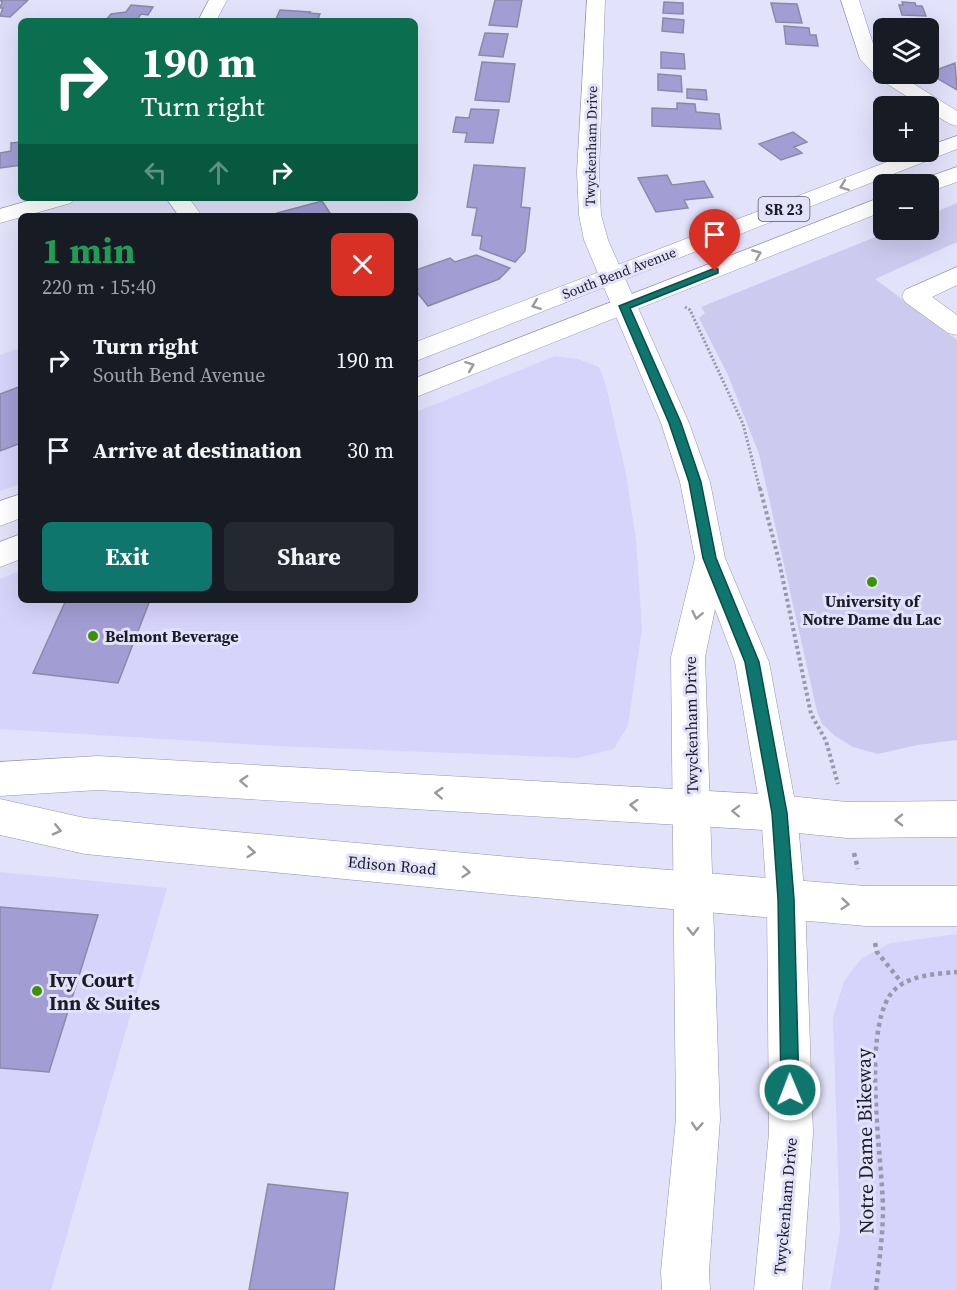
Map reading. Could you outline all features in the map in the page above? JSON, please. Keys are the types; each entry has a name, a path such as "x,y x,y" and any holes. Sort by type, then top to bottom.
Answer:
{"main road":[{"path":"209,18 218,0"},
{"name":"Twyckenham Drive","path":"596,0 588,166 590,215 596,240 610,276 675,423 692,472 710,558 752,662 779,813 786,899 791,1133 778,1290"},
{"path":"850,0 867,55 873,61"},
{"path":"901,84 957,120"},
{"name":"South Bend Avenue","path":"418,351 957,142"},
{"path":"939,181 957,174"},
{"path":"0,216 52,201"},
{"name":"South Bend Avenue","path":"418,387 873,207"},
{"path":"957,275 914,296 957,327"},
{"path":"0,514 18,506"},
{"path":"0,555 18,547"},
{"name":"Twyckenham Drive","path":"686,1290 685,1271 698,1119 688,657 710,558"},
{"path":"0,779 98,773 692,810 779,813 847,820 957,819"},
{"name":"Edison Road","path":"0,817 85,836 866,906 931,908 957,906"}],"path":[{"path":"678,305 690,310 743,424 779,561 811,714 832,758"},
{"path":"877,952 902,983 928,975 957,972"},
{"name":"Notre Dame Bikeway","path":"876,1290 882,1241 883,1208 876,1060 883,1012 889,996 902,983"}],"shaded area":[{"name":"University of Notre Dame du Lac","path":"957,203 957,242 875,279 957,340 957,740 917,745 878,754 853,747 835,736 822,724 817,711 759,454 728,375 699,318 705,313 701,307 873,238 873,240 939,240 939,211"},
{"path":"18,349 18,485 0,491 0,355"},
{"path":"555,356 578,359 599,367 606,386 626,474 636,540 642,629 628,725 614,749 577,758 277,746 0,729 0,579 18,571 18,603 418,603 418,411"},
{"path":"0,872 167,888 51,1290 0,1290"},
{"path":"957,934 957,1290 830,1290 840,1231 833,1018 844,981 862,958 891,943"}],"building":[{"path":"0,0 28,0 10,17 0,16 3,8 0,8 2,2"},
{"path":"495,0 522,0 517,27 489,25"},
{"path":"664,2 683,3 683,14 663,13"},
{"path":"902,2 922,6 926,16 902,15 899,5 903,5"},
{"path":"771,3 797,4 802,23 776,22"},
{"path":"131,5 153,7 148,15 141,14 138,18 108,18 111,14 126,12"},
{"path":"280,10 320,14 318,18 276,18"},
{"path":"663,18 684,20 683,33 662,31"},
{"path":"784,26 809,28 810,35 816,35 818,46 786,44"},
{"path":"485,33 508,34 503,57 479,55"},
{"path":"661,52 684,54 685,69 661,68"},
{"path":"482,62 515,64 509,102 475,100"},
{"path":"955,63 957,90 939,79 939,69"},
{"path":"658,74 681,76 682,92 658,90"},
{"path":"687,89 706,90 707,100 687,98"},
{"path":"677,103 695,104 696,112 719,114 721,129 652,126 652,108 677,109"},
{"path":"471,109 499,110 493,143 465,142 467,133 453,132 456,117 469,118"},
{"path":"793,132 807,142 794,147 802,153 781,160 759,144"},
{"path":"18,142 18,165 0,168 0,153 11,151 11,143"},
{"path":"474,165 525,168 521,207 530,208 525,251 515,262 480,249 482,236 472,235 477,208 467,207"},
{"path":"667,175 672,185 704,181 713,197 684,200 688,208 656,212 638,178"},
{"path":"322,201 330,213 277,213"},
{"path":"476,255 510,268 499,279 428,306 418,294 418,269 450,258 455,262"},
{"path":"18,387 18,444 0,451 0,394"},
{"name":"Belmont Beverage","path":"65,603 149,603 118,683 33,673"},
{"name":"Ivy Court Inn & Suites","path":"0,907 98,915 49,1072 0,1068"},
{"path":"268,1184 348,1193 334,1290 249,1290"}],"place":[{"name":"University of Notre Dame du Lac","path":"872,582"},
{"name":"Belmont Beverage","path":"93,636"},
{"name":"Ivy Court Inn & Suites","path":"37,991"}],"route":[{"path":"715,271 624,306 675,423 695,482 710,558 752,662 779,813 786,899 790,1090"}]}
